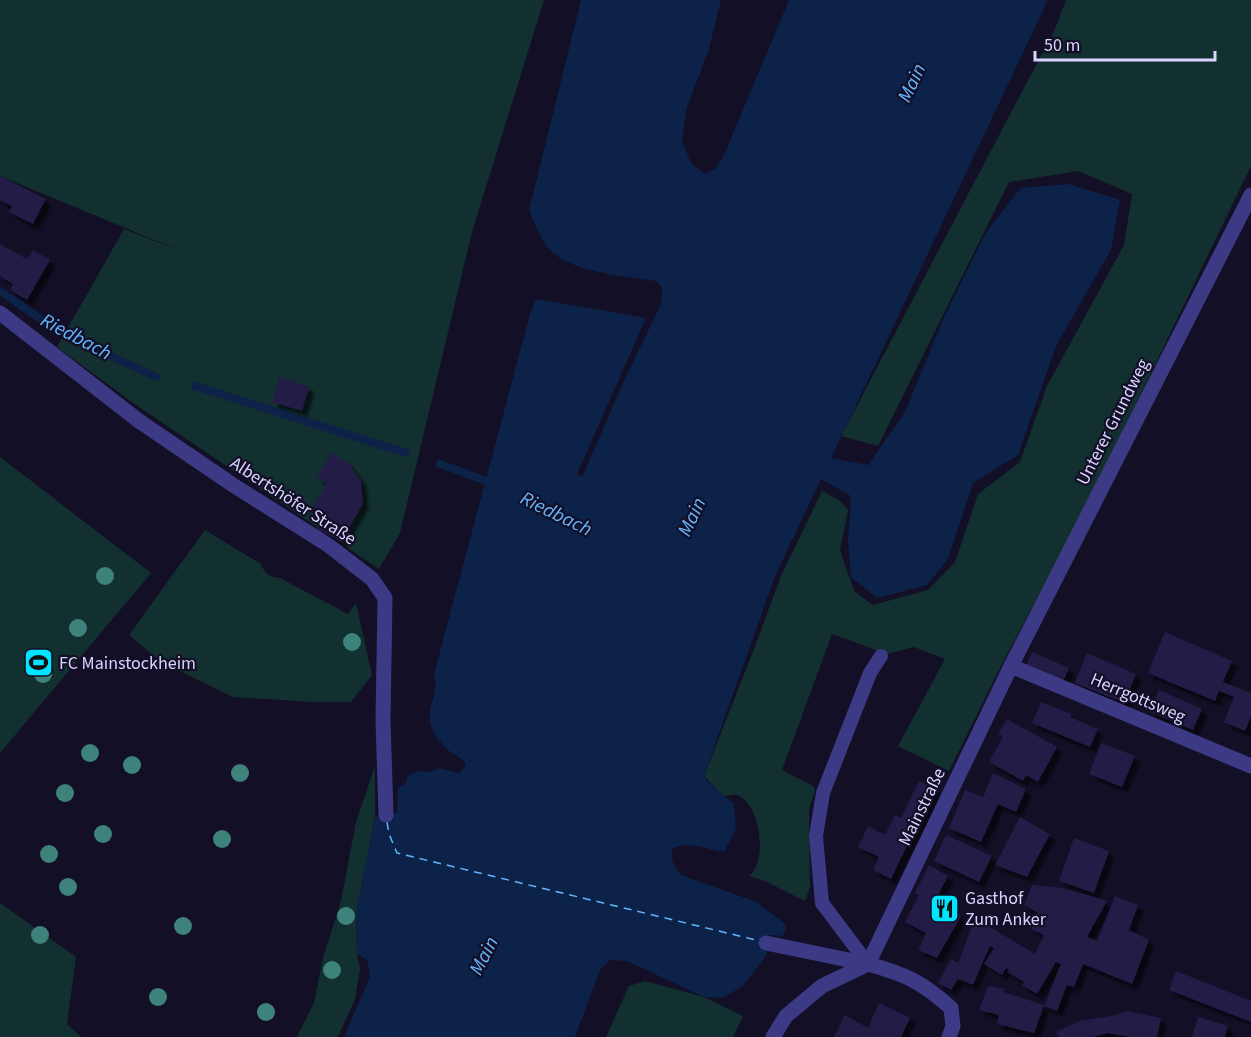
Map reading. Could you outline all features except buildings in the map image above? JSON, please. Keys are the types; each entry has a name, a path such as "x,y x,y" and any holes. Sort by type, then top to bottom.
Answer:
{"street":[{"name":"Unterer Grundweg","path":"1011,666 1251,195"},
{"name":"Albertshöfer Straße","path":"0,313 139,421 233,485 328,545 372,579 385,598 383,721 386,815"},
{"name":"Herrgottsweg","path":"1011,666 1251,766"},
{"name":"Mainstraße","path":"868,964 1011,666"},
{"path":"766,943 898,972 928,988 951,1008 953,1026 949,1037"},
{"path":"773,1037 786,1017 822,986 868,964"}],"lane":[{"path":"868,964 822,903 816,836 823,793 870,674 881,656"}],"green space":[{"path":"0,0 544,0 472,232 400,533 379,569 136,405 57,347 124,229 188,254 0,176"},
{"path":"1066,0 1251,0 1251,166 1097,485 1001,666 949,771 898,746 945,659 914,647 887,654 832,634 782,770 813,786 815,790 809,809 810,887 805,901 765,881 749,876 755,869 760,846 752,809 745,800 737,795 723,796 704,776 781,576 822,491 839,500 848,510 840,550 854,591 873,605 928,590 955,562 978,494 1020,462 1047,386 1124,245 1132,194 1078,171 1009,182 878,446 841,436 1055,29"},
{"name":"FC Mainstockheim","path":"0,457 151,573 0,753"},
{"path":"205,530 261,564 270,576 280,578 348,614 356,603 372,675 351,702 233,697 161,662 129,635"},
{"path":"375,766 375,817 356,914 357,954 360,969 355,999 338,1037 297,1037 314,1003 323,958 341,901 356,822"},
{"path":"0,903 76,957 67,1024 81,1037 0,1037"},
{"path":"645,981 704,997 743,1016 733,1037 606,1037 629,986"}],"water":[{"name":"Main","path":"581,0 721,0 709,49 686,110 682,141 691,163 705,174 716,168 724,155 789,0 1048,0 831,458 868,465 905,412 945,315 986,232 1021,188 1069,184 1120,200 1111,250 1056,346 1018,455 973,483 948,559 927,585 877,598 851,577 848,542 851,496 821,479 775,576 704,776 734,804 736,829 724,852 691,845 672,849 673,863 681,875 754,901 784,923 786,929 783,936 769,935 766,943 767,954 743,986 723,998 704,997 627,961 610,960 600,970 575,1037 344,1037 370,977 367,960 357,954 356,914 375,817 397,813 398,787 405,785 408,776 417,771 430,772 438,768 459,773 466,766 462,758 452,753 432,729 430,715 435,686 434,674 530,314 536,299 646,318 577,474 581,477 661,304 661,289 656,281 599,272 559,257 543,241 529,211"}],"waterway":[{"name":"Riedbach","path":"0,291 58,331 156,377"},
{"name":"Riedbach","path":"195,386 406,453"},
{"name":"Riedbach","path":"440,464 495,484"}],"ferry route":[{"path":"387,822 397,853 760,941"}],"place":[{"name":"FC Mainstockheim","path":"38,663"},
{"name":"Gasthof Zum Anker","path":"944,908"}]}
